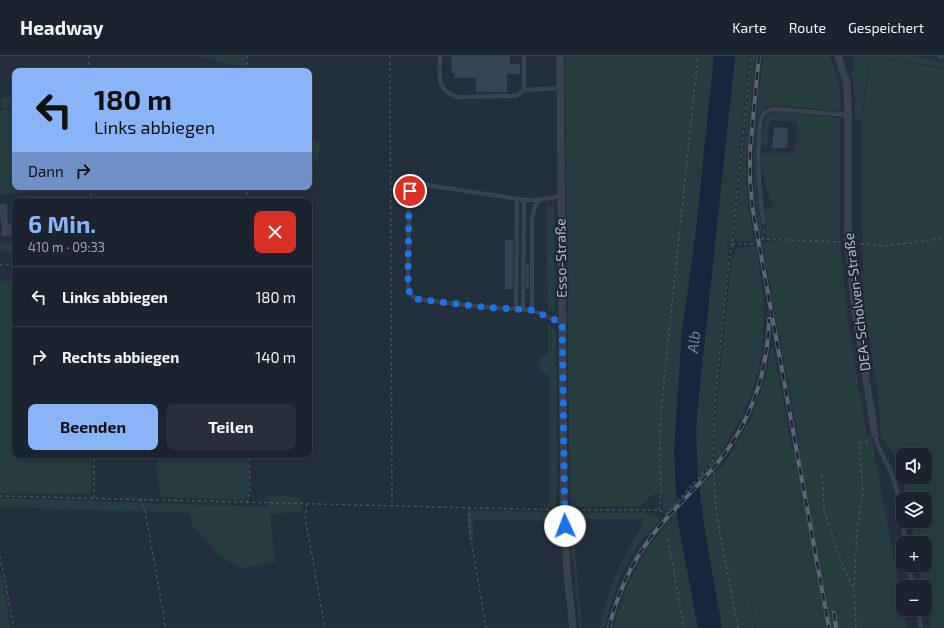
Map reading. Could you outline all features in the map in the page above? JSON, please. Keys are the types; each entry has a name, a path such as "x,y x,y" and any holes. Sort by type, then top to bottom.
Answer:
{"street":[{"name":"Esso-Straße","path":"560,56 564,510 567,572 573,628"},
{"name":"DEA-Scholven-Straße","path":"838,56 846,84 848,115 848,242 856,317 876,437"}],"lane":[{"path":"440,56 440,82 443,89 457,97 516,96 524,90 560,88"},
{"path":"524,56 524,90"},
{"path":"763,222 757,162 759,135 763,115 770,110 776,109 848,115"},
{"path":"561,196 539,200 524,200 420,184 414,187 409,195 408,286 411,296 416,299 482,307 532,310 562,323"},
{"path":"516,308 517,199"},
{"path":"523,309 524,200"},
{"path":"532,310 532,219 536,203 539,200"},
{"name":"DEA-Scholven-Straße","path":"876,437 878,449 892,476 905,536"},
{"path":"918,616 921,628"}],"path":[{"path":"89,56 89,68"},
{"path":"247,56 247,68"},
{"path":"390,56 392,505"},
{"path":"659,510 661,497 660,431 663,390 698,56"},
{"path":"738,628 716,512 713,462 715,401 751,56"},
{"path":"763,222 763,239"},
{"path":"732,244 752,244 763,239 848,242 883,246 926,241 944,237"},
{"path":"0,265 12,264"},
{"path":"856,628 854,590 857,529 863,493 859,443 876,437"},
{"path":"94,458 94,498"},
{"path":"247,503 250,491 249,458"},
{"path":"0,496 564,510 659,510 666,514 713,462"},
{"path":"822,475 824,509 837,551 854,590"},
{"path":"141,499 145,511 166,628"},
{"path":"307,503 305,517 325,628"},
{"path":"469,507 470,533 486,628"},
{"path":"668,539 684,628"},
{"path":"0,556 14,628"}],"green space":[{"path":"195,56 245,56 246,68 239,68 239,66"},
{"path":"565,56 714,56 696,231 682,332 674,451 678,522 698,628 614,628 623,597 636,568 653,542 673,517 663,509 663,495 653,495 640,506 576,507 571,505"},
{"path":"735,56 749,56 731,241 726,247 726,250 729,250 714,402 712,459 702,474 707,480 725,463 752,417 767,371 772,344 792,450 800,449 762,243 782,241 783,238 767,238 764,210 773,207 761,169 761,154 795,153 797,122 773,120 769,124 767,146 761,145 765,120 771,113 776,111 840,118 840,240 847,315 867,437 871,436 898,580 896,580 896,616 905,616 907,628 756,628 741,552 755,628 722,628 700,494 696,440 697,413"},
{"path":"752,56 756,56 746,161 748,201 754,240 738,242 735,239 735,230"},
{"path":"763,56 829,56 835,69 838,81 841,108 835,111 774,105 761,113 756,131 755,159 757,200 761,226 760,236 755,199 753,148"},
{"path":"854,56 870,56 861,119 855,119 855,97 852,75"},
{"path":"871,56 912,56 944,62 944,67 873,57 944,69 944,628 931,628 929,616 932,616 932,580 922,580 920,572 932,572 932,536 914,536 912,528 932,528 932,492 906,492 904,484 932,484 932,448 896,448 896,458 883,440 881,435 879,402 863,297 861,124"},
{"path":"12,96 12,107 2,109 1,98"},
{"path":"12,109 12,190 56,190 0,195 0,111"},
{"path":"312,139 321,142 317,162 312,161"},
{"path":"546,205 554,206 555,308 552,311 548,311"},
{"path":"0,243 12,243 12,252 0,252"},
{"path":"756,246 764,296 762,355 754,385 740,420 720,455 715,460 717,402 732,256 737,248"},
{"path":"0,281 12,281 12,458 92,458 91,494 0,493"},
{"path":"548,324 554,328 556,333 556,508 544,507 549,504 549,378 547,374 539,373 540,355 548,355"},
{"path":"158,458 248,458 249,491 245,500 161,497 156,468"},
{"path":"285,495 300,499 301,512 269,514 276,562 240,568 219,556 192,525 189,513 0,507 0,498 268,507 267,497"},
{"path":"467,510 555,512 555,521 473,520 474,539 469,540"},
{"path":"643,512 648,515 662,518 637,547 626,566 613,596 605,628 600,628 610,588 644,519 576,519 575,551 582,628 579,628 571,541 571,513"},
{"path":"0,569 11,628 0,628"}],"water":[{"name":"Alb","path":"714,56 735,56 697,413 696,440 700,494 722,628 698,628 678,522 674,451 682,332 696,231"}],"building":[{"path":"451,56 510,56 510,64 520,64 520,74 507,74 507,92 476,92 476,78 454,78 454,73 452,73"},
{"path":"774,127 788,128 787,148 772,148"},
{"path":"7,203 8,224 12,224 12,235 2,236 0,204"},
{"path":"505,240 513,240 513,289 505,289"},
{"path":"526,264 529,264 529,289 526,289"}],"railway":[{"path":"759,56 750,150 750,181 753,211 829,628"},
{"path":"609,628 620,592 643,548 661,525 723,456 748,414 763,368 769,319"},
{"path":"834,613 836,628"}],"route":[{"path":"410,191 408,286 411,296 416,299 482,307 532,310 562,323 565,526"}]}
